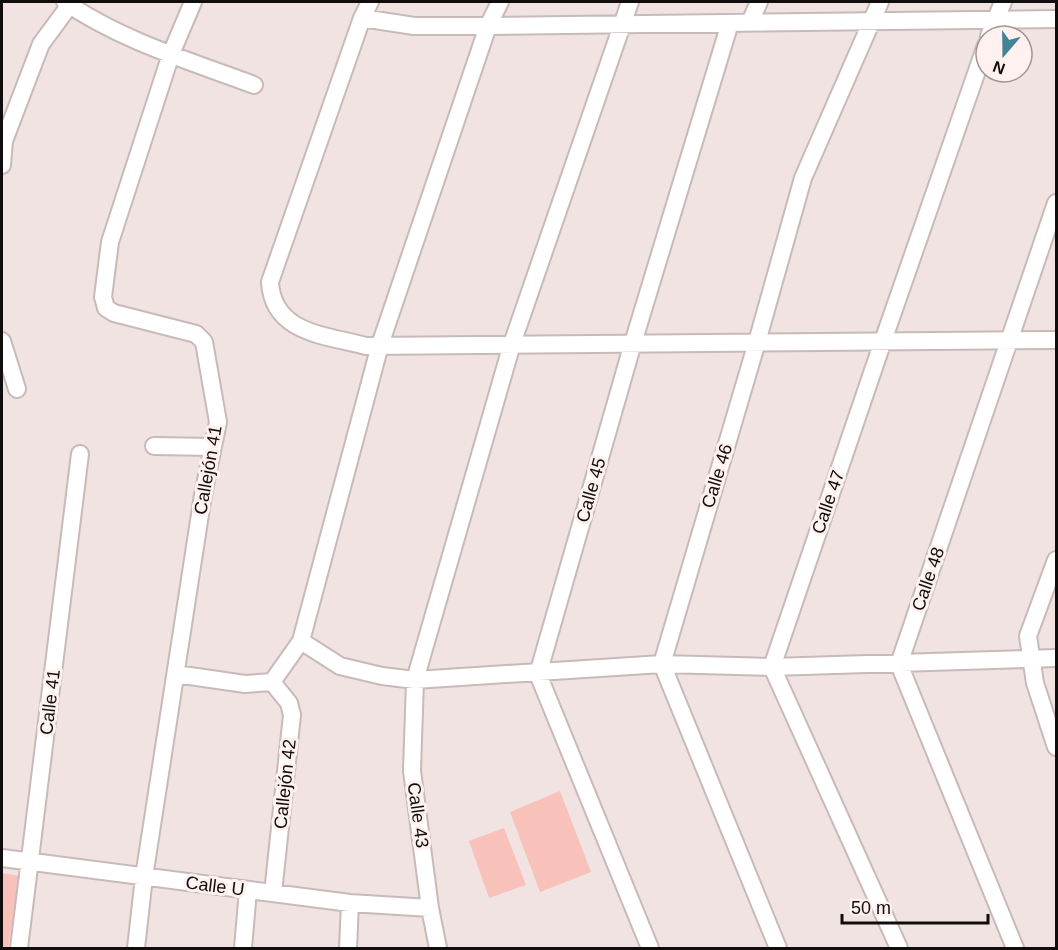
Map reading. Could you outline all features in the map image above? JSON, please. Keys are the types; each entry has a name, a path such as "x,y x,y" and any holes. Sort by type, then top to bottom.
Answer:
{"street":[{"name":"Callejón 41","path":"136,948 144,877 203,495 218,422 204,342 196,334 114,314 106,308 103,297 110,242 171,54 193,2"},
{"path":"370,2 362,18 270,282 270,294 284,318 298,328 366,345 1056,340"},
{"path":"176,674 245,684 272,682 301,641 380,345 488,26 500,2"},
{"name":"Calle 43","path":"438,948 430,908 412,771 415,680 512,344 630,2"},
{"path":"750,22 759,2"},
{"name":"Calle 46","path":"662,664 803,178 879,2"},
{"path":"994,24 1003,2"},
{"path":"2,165 4,141 41,44 69,3 112,29 254,85"},
{"path":"362,18 414,26 870,21 974,27"},
{"path":"1024,24 1056,20"},
{"name":"Calle 45","path":"538,674 633,343 730,22"},
{"name":"Calle 47","path":"772,668 974,79"},
{"name":"Calle 48","path":"899,664 1056,203"},
{"path":"2,341 17,389"},
{"path":"154,446 213,447"},
{"name":"Calle 41","path":"19,948 80,454"},
{"path":"1056,560 1028,636 1035,683 1056,747"},
{"path":"301,641 340,666 382,676 415,680 538,674 662,664 772,668 1056,658"},
{"path":"662,664 778,948"},
{"path":"899,664 1015,948"},
{"path":"772,668 899,948"},
{"path":"538,674 650,948"},
{"name":"Callejón 42","path":"272,682 289,703 292,715 273,893"},
{"name":"Calle U","path":"2,858 350,903 430,908"},
{"path":"243,948 248,890"},
{"path":"348,948 350,903"}],"shaded area":[{"path":"560,791 591,872 540,892 510,812"},
{"path":"504,828 526,885 489,898 469,841"},
{"path":"2,873 20,876 8,948 2,948"}]}
